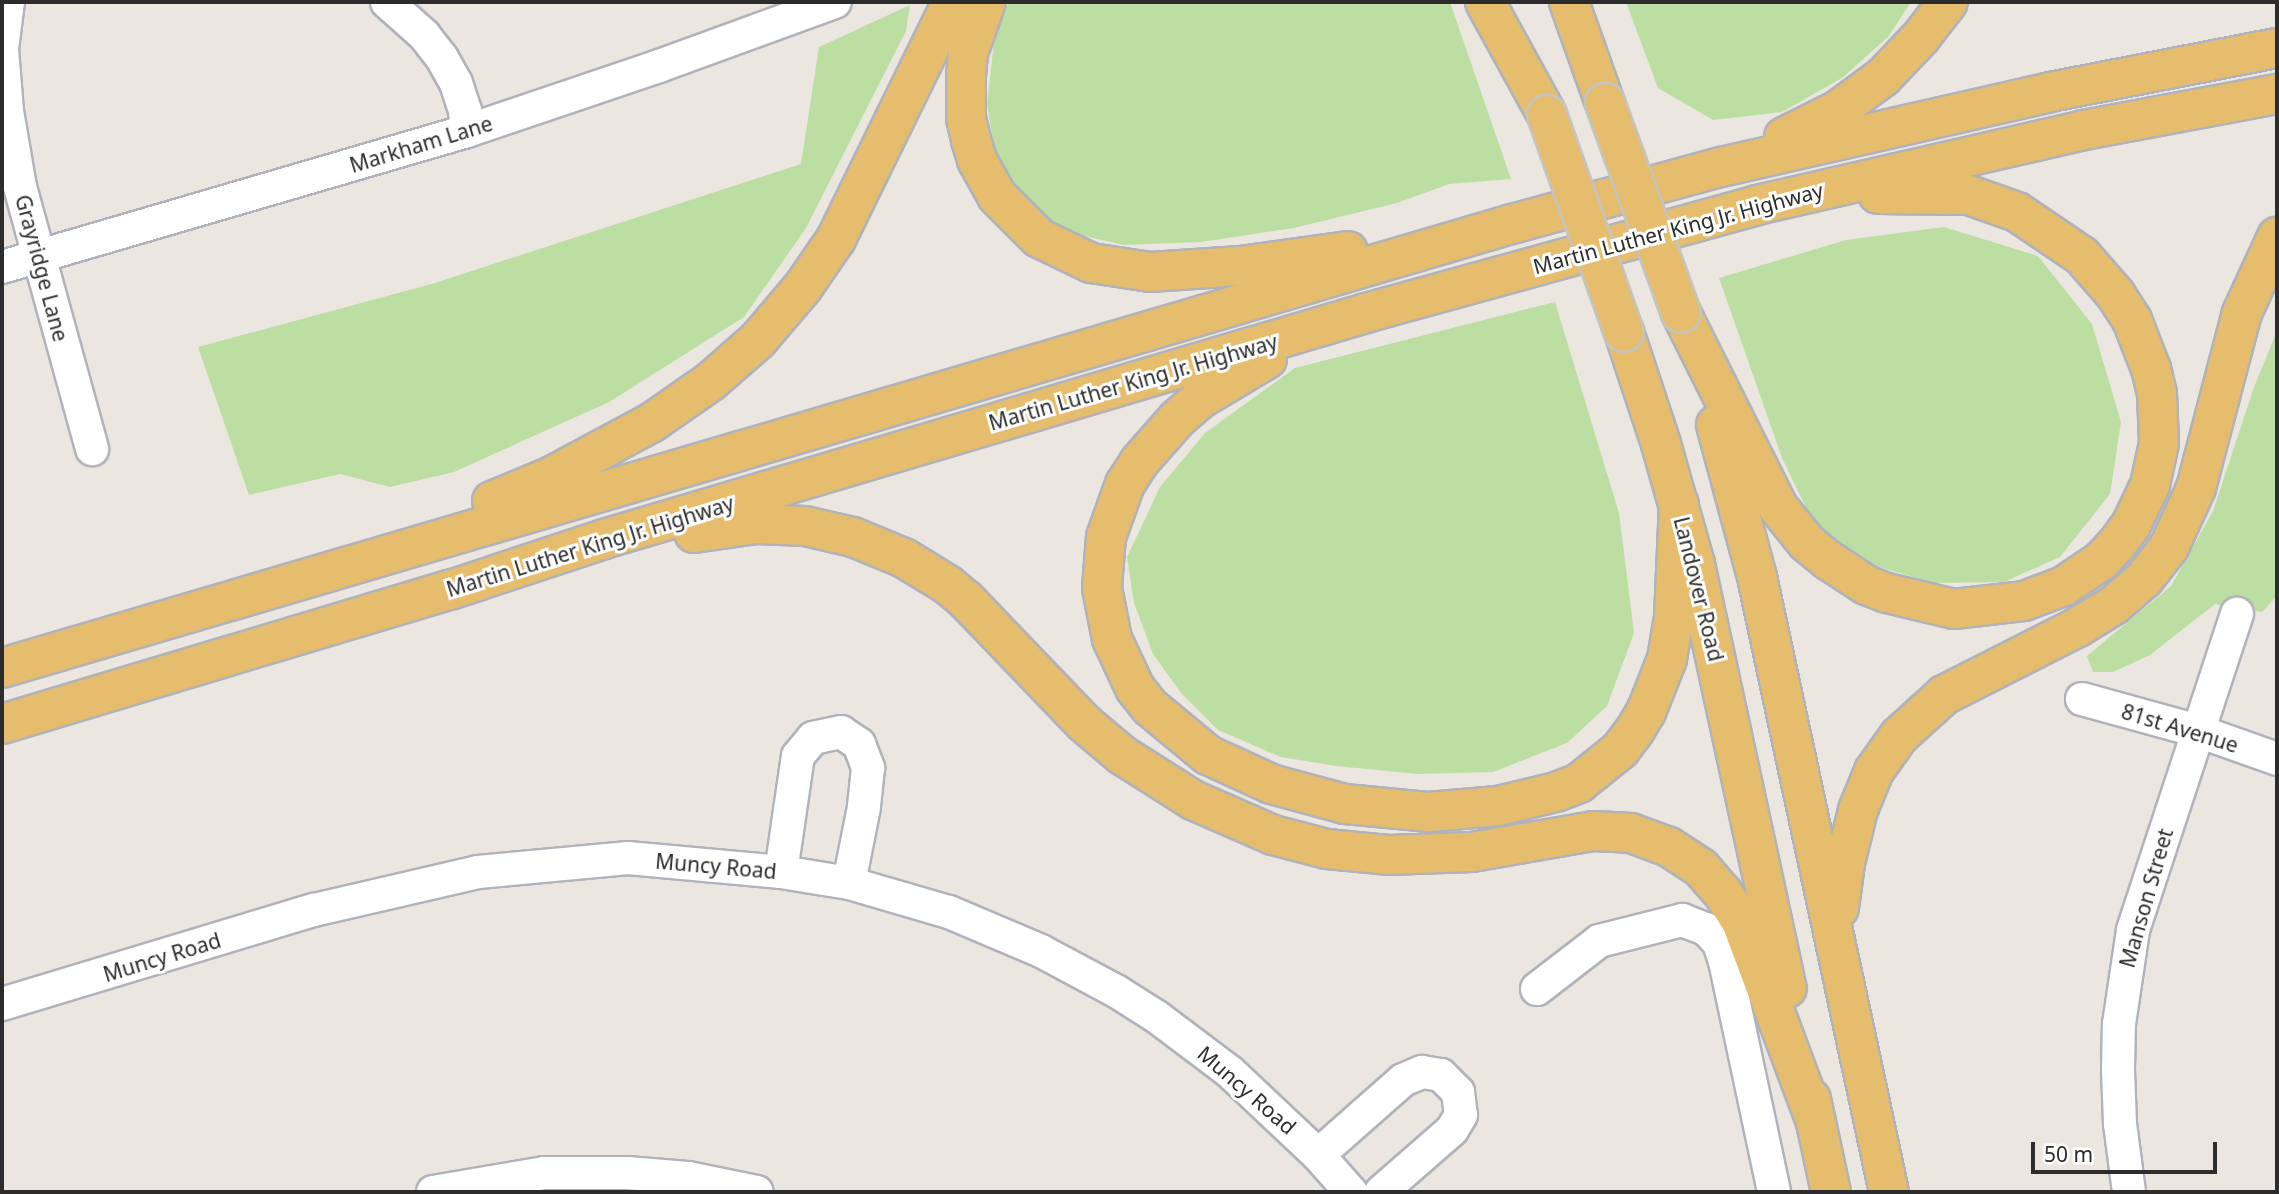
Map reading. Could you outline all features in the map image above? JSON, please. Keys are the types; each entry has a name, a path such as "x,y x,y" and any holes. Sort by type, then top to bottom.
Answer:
{"main road":[{"path":"340,568 449,517 587,459 684,402 734,362 803,287 836,239 951,2"},
{"path":"986,2 968,54 964,97 966,118 977,160 1009,211 1039,238 1074,257 1130,270 1172,272 1288,260 1513,224"},
{"path":"1485,2 1547,115"},
{"name":"Landover Road","path":"1507,2 1624,332 1679,504 1710,624 1831,1192"},
{"path":"1569,2 1681,313 1722,444 1757,577 1889,1192"},
{"path":"1583,2 1605,103"},
{"path":"1721,167 1821,118 1861,94 1903,57 1948,2"},
{"name":"Martin Luther King Jr. Highway","path":"2,667 1513,224 1721,167 2050,92 2277,48"},
{"name":"Martin Luther King Jr. Highway","path":"2,724 450,590 617,535 1366,313 1758,205 2084,130 2277,94"},
{"path":"1681,313 1778,507 1807,543 1828,561 1866,584 1909,600 1954,609 2024,601 2044,595 2083,574 2109,552 2131,525 2146,495 2155,467 2159,443 2157,394 2151,369 2132,320 2116,295 2082,256 2043,227 2017,212 1969,195 1889,193 1758,205"},
{"path":"1835,938 1845,863 1858,810 1874,771 1899,736 1944,695 2114,606 2144,579 2169,547 2196,488 2242,313 2277,237"},
{"path":"1366,313 1249,368 1200,398 1177,419 1140,461 1125,484 1113,513 1106,537 1102,588 1112,639 1135,688 1150,707 1208,755 1272,784 1309,796 1385,810 1428,812 1498,806 1556,792 1579,783 1620,750 1635,730 1646,712 1667,659 1674,617 1679,504"},
{"path":"450,590 611,556 706,529 782,524 829,531 904,558 948,585 1112,747 1176,790 1246,825 1317,847 1388,855 1472,852 1594,831 1613,830 1651,838 1701,867 1732,906 1749,939 1816,1122"}],"street":[{"name":"Grayridge Lane","path":"8,2 2,49 7,111 20,187 92,449"},
{"path":"387,2 424,35 442,58 456,83 465,110 467,131"},
{"name":"Markham Lane","path":"2,267 467,131 797,9 835,2"},
{"name":"Manson Street","path":"2129,1192 2120,1124 2118,1070 2124,975 2133,930 2237,614"},
{"name":"81st Avenue","path":"2082,699 2198,732 2277,759"},
{"path":"781,872 798,756 813,738 841,732 859,744 868,768 864,807 849,883"},
{"name":"Muncy Road","path":"2,1004 327,907 478,872 628,858 781,872 849,883 949,912 994,930 1116,991 1221,1065 1318,1155 1351,1192"},
{"path":"1537,989 1599,942 1682,920 1706,929 1719,943 1725,961 1774,1192"},
{"path":"1318,1155 1403,1080 1422,1072 1441,1075 1458,1092 1461,1115 1437,1143 1381,1192"},
{"path":"433,1192 544,1174 627,1173 688,1178 757,1192"}],"green space":[{"path":"1009,2 1450,2 1511,179 1449,184 1397,203 1294,228 1201,242 1124,245 1063,231 1020,195 994,147 987,104 994,42"},
{"path":"1626,2 1911,2 1888,37 1842,78 1782,112 1713,120 1658,88"},
{"path":"910,5 906,31 806,228 744,317 609,402 454,472 390,487 340,474 249,495 198,347 435,283 801,164 819,47"},
{"path":"1944,227 2038,256 2092,324 2121,422 2110,494 2060,557 2004,582 1933,583 1863,562 1812,520 1782,458 1719,278 1846,240"},
{"path":"1555,302 1619,513 1634,633 1607,706 1567,743 1493,772 1418,774 1336,766 1281,757 1218,730 1181,693 1153,654 1134,603 1127,557 1160,487 1205,433 1295,368"},
{"path":"2277,331 2277,596 2262,612 2215,604 2150,655 2113,672 2093,672 2087,656 2171,586 2213,511 2254,387"}]}
